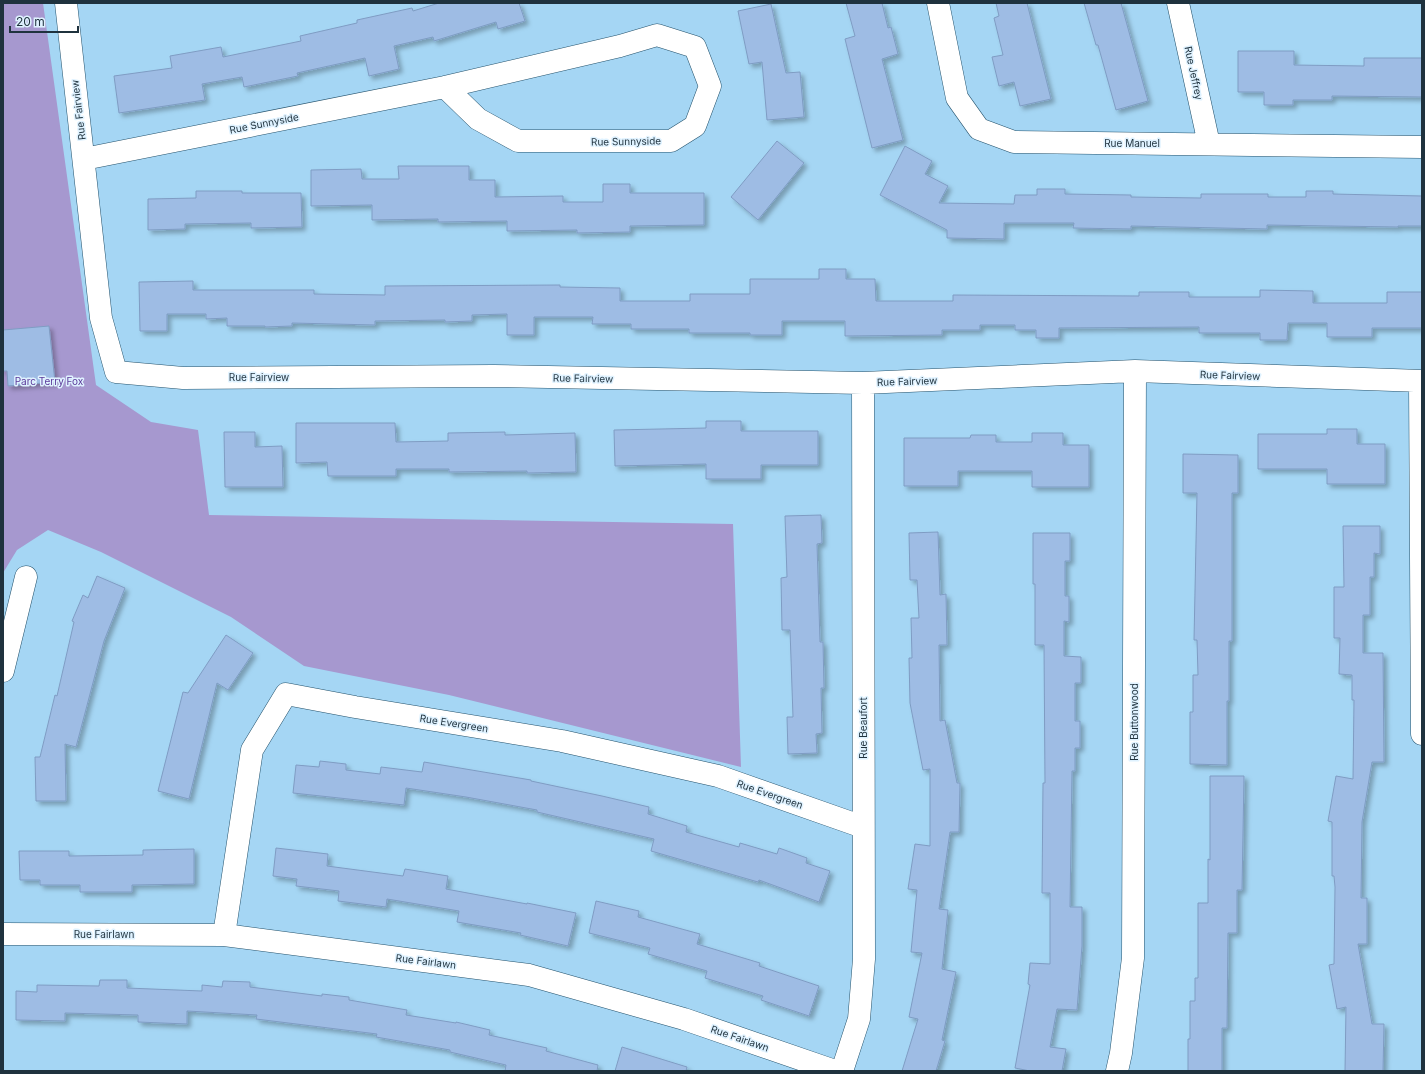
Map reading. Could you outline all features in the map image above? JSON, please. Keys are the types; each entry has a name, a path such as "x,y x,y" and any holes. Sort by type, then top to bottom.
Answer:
{"street":[{"name":"Rue Fairview","path":"66,3 101,318 116,372 183,378 494,376 863,383 1135,371 1421,381"},
{"name":"Rue Manuel","path":"938,3 957,98 979,129 1014,142 1422,147"},
{"name":"Rue Jeffrey","path":"1178,3 1209,144"},
{"name":"Rue Sunnyside","path":"84,159 445,87 620,46 657,35 694,47 710,86 695,126 671,140 616,141 518,141 478,118 445,87"},
{"name":"Rue Buttonwood","path":"1117,1071 1121,1053 1133,958 1135,371"},
{"path":"1421,381 1422,734"},
{"name":"Rue Beaufort","path":"842,1071 859,1019 864,959 863,383"},
{"path":"3,671 26,576"},
{"name":"Rue Evergreen","path":"224,935 252,750 286,694 355,707 562,741 718,776 863,827"},
{"name":"Rue Fairlawn","path":"3,934 224,935 529,974 684,1019 835,1071"}],"green space":[{"name":"Parc Terry Fox","path":"3,3 43,3 96,385 151,422 198,430 209,515 733,524 741,767 449,695 304,666 231,617 101,552 48,530 17,550 3,573"}],"building":[{"path":"439,3 519,3 525,21 498,29 496,22 434,41 433,37 394,46 399,69 369,76 365,58 297,73 298,76 244,87 242,77 202,84 205,100 119,113 114,76 172,68 170,56 221,47 223,57 301,41 300,36 357,23 357,20 412,8 413,11"},
{"path":"846,3 882,3 888,28 891,27 898,54 882,59 903,140 872,148 845,39 855,36"},
{"path":"996,3 1027,3 1051,99 1020,106 1014,82 999,86 992,57 1003,55 994,18 999,16"},
{"path":"1084,3 1121,3 1148,101 1116,110 1098,45 1096,45"},
{"path":"771,4 786,73 800,72 804,117 767,120 762,62 749,64 738,11"},
{"path":"1238,51 1294,51 1294,65 1364,66 1364,58 1422,58 1422,97 1332,96 1332,100 1293,100 1293,105 1264,105 1264,92 1238,92"},
{"path":"777,141 804,163 758,220 731,197"},
{"path":"905,146 932,161 925,174 948,186 939,203 1014,204 1015,195 1037,195 1037,189 1065,189 1065,194 1201,198 1201,194 1268,194 1268,197 1306,197 1306,191 1333,191 1333,194 1422,196 1422,226 1267,225 1267,229 1131,226 1131,229 1073,228 1074,223 1004,223 1004,239 947,238 947,230 880,195"},
{"path":"398,166 469,166 469,180 495,180 495,197 563,196 563,202 603,202 603,184 630,184 630,193 704,193 704,225 630,226 630,232 577,233 577,230 507,231 507,221 438,222 438,219 372,220 372,205 311,206 311,170 361,169 362,179 399,179"},
{"path":"196,191 301,193 302,227 251,228 251,223 185,224 185,229 148,230 148,199 196,198"},
{"path":"819,269 846,269 846,279 875,279 876,301 953,301 953,295 1139,296 1139,292 1189,292 1189,297 1260,297 1260,290 1313,291 1313,303 1387,303 1387,292 1422,292 1422,328 1372,328 1372,337 1327,337 1327,323 1288,323 1287,340 1260,340 1260,333 1199,333 1199,327 1059,328 1059,338 1036,338 1036,330 1015,330 1015,325 980,325 980,330 942,330 942,335 845,336 845,321 782,321 782,335 750,335 750,333 689,333 689,329 631,329 631,324 592,324 593,317 534,317 534,335 507,335 507,314 472,315 472,321 375,321 375,325 292,323 292,326 265,327 227,326 227,318 206,319 206,314 167,314 167,331 140,331 139,282 193,281 193,290 314,290 314,294 385,295 385,286 560,285 560,287 620,288 620,301 690,301 690,294 750,294 750,279 819,279"},
{"path":"49,326 55,382 8,386 7,371 3,371 3,330"},
{"path":"706,421 741,421 741,431 818,431 818,465 761,465 761,479 706,479 706,464 615,466 614,430 706,428"},
{"path":"296,423 395,423 396,442 448,441 448,433 505,432 505,435 575,433 576,472 449,472 449,469 396,469 396,476 328,476 327,462 296,463"},
{"path":"1327,429 1357,429 1357,444 1385,444 1385,484 1327,484 1327,469 1258,469 1258,434 1327,434"},
{"path":"224,432 255,432 255,447 282,446 283,487 225,487"},
{"path":"1032,433 1063,433 1063,445 1089,445 1089,487 1032,487 1032,471 958,471 958,486 904,486 904,438 970,438 971,435 996,435 996,442 1032,442"},
{"path":"1183,454 1238,455 1238,493 1232,493 1232,641 1229,641 1227,765 1190,764 1190,712 1193,712 1193,675 1198,675 1197,640 1194,640 1197,493 1183,493"},
{"path":"821,515 822,543 817,544 820,642 823,642 824,688 821,688 822,733 816,734 817,753 788,754 787,717 793,717 790,630 782,630 781,578 787,577 785,516"},
{"path":"1343,526 1380,526 1380,554 1374,553 1374,577 1370,577 1370,615 1363,615 1363,653 1383,653 1384,762 1372,762 1362,822 1361,898 1367,898 1367,944 1358,944 1372,1024 1384,1024 1383,1071 1345,1071 1346,1007 1337,1009 1329,965 1334,964 1335,887 1334,876 1332,876 1332,822 1328,821 1336,776 1353,779 1354,700 1352,700 1352,675 1339,674 1340,638 1334,638 1334,587 1344,587"},
{"path":"938,532 940,595 946,594 947,645 939,645 940,721 945,720 957,783 960,783 959,832 950,832 939,909 948,910 942,969 956,972 942,1040 945,1041 936,1071 902,1071 918,1019 909,1017 922,953 911,952 917,890 908,889 915,844 930,846 930,769 923,770 910,703 909,658 912,658 911,618 919,618 917,580 910,580 909,533"},
{"path":"1033,533 1070,533 1070,561 1065,561 1065,596 1069,596 1069,622 1064,621 1064,656 1081,657 1081,683 1075,683 1075,721 1080,721 1080,748 1075,748 1075,771 1072,771 1070,907 1082,907 1082,946 1077,1010 1057,1009 1050,1047 1066,1049 1062,1071 1030,1071 1015,1068 1030,985 1028,984 1030,963 1050,964 1050,893 1042,893 1043,783 1045,783 1044,645 1035,645"},
{"path":"97,576 125,588 104,641 76,747 65,744 66,801 36,801 35,757 40,757 55,695 57,696 74,622 72,621 83,595 88,598"},
{"path":"226,635 253,653 228,690 217,683 189,799 158,791 183,692 188,693"},
{"path":"320,761 346,764 346,770 380,774 381,767 422,772 424,762 531,780 649,807 648,814 687,826 686,832 739,847 740,843 777,854 779,848 807,858 806,863 830,871 819,902 759,880 758,882 651,851 654,839 537,812 537,810 406,788 404,805 293,793 296,765 319,767"},
{"path":"1210,776 1244,776 1242,890 1237,890 1237,933 1228,933 1227,1028 1222,1028 1222,1071 1188,1071 1190,1001 1195,1001 1195,978 1198,978 1198,903 1208,903 1208,859 1210,860"},
{"path":"276,848 328,854 327,866 403,876 405,869 448,876 446,889 576,913 568,946 520,935 521,933 457,922 459,911 387,899 386,907 338,901 339,891 296,886 297,879 273,876"},
{"path":"194,849 194,884 132,885 132,892 80,892 80,885 40,885 40,880 20,880 19,851 69,851 69,856 143,855 143,850"},
{"path":"596,901 639,911 638,917 700,934 697,944 760,963 759,966 819,986 809,1016 761,1000 763,996 705,978 707,971 648,954 650,948 589,933"},
{"path":"100,980 127,980 127,988 202,991 202,985 222,987 223,981 250,982 250,987 322,996 322,994 349,997 349,1000 407,1010 406,1015 456,1022 490,1030 489,1035 547,1048 546,1051 598,1065 597,1071 505,1071 506,1065 450,1052 450,1050 376,1037 377,1034 256,1019 257,1015 187,1011 187,1024 138,1022 138,1015 65,1013 65,1021 16,1020 16,991 37,992 37,985 99,986"},
{"path":"622,1047 687,1067 686,1071 615,1071"}]}
